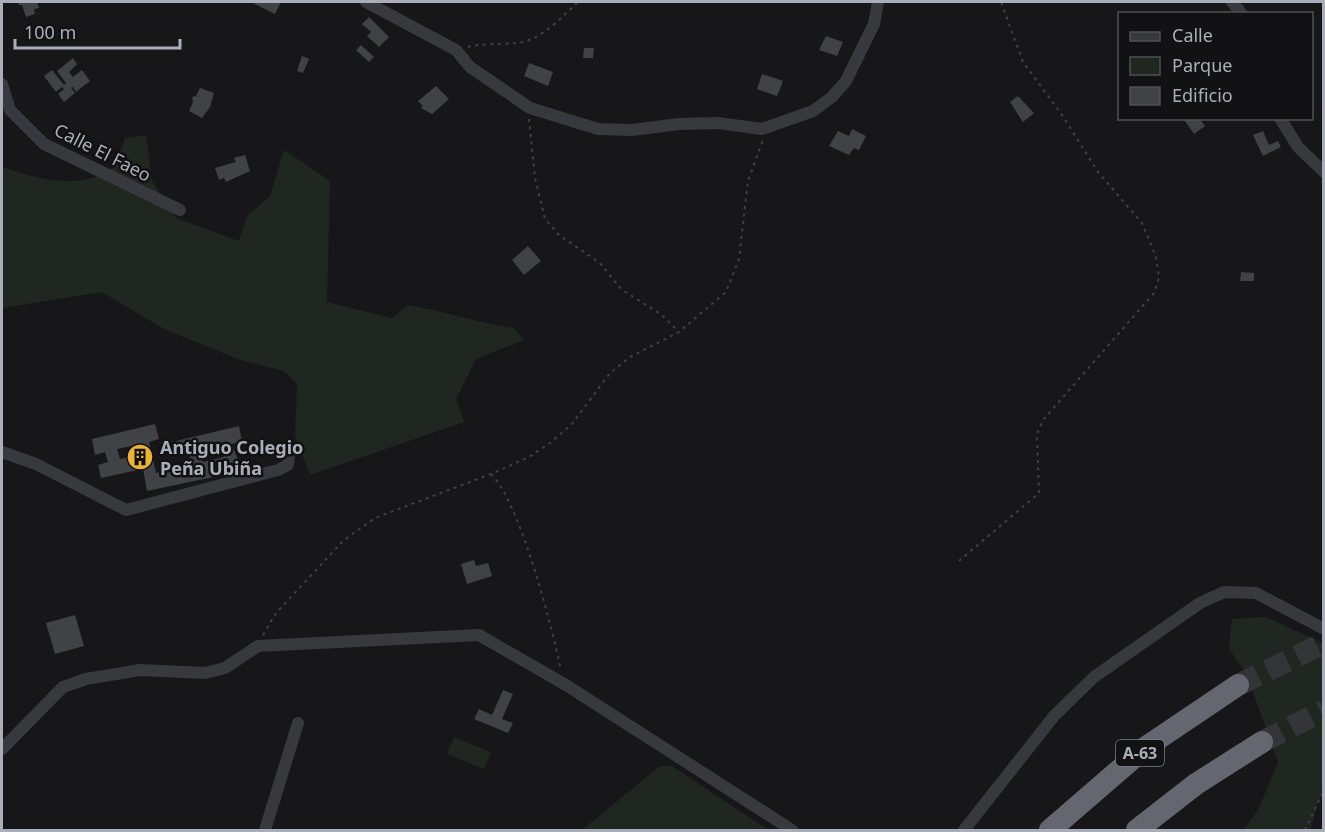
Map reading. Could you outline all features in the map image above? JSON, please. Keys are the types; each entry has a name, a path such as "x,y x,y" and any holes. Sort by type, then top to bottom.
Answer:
{"highway":[{"name":"A-63","path":"1050,831 1146,747 1238,686"},
{"path":"1137,831 1196,784 1262,742"}],"street":[{"path":"366,2 456,50 470,67 530,108 598,129 632,130 679,124 718,123 762,129 813,111 832,98 846,81 874,24 878,2"},
{"name":"Calle El Faeo","path":"2,84 10,110 44,144 180,210"},
{"path":"1281,120 1298,147 1323,172"},
{"path":"2,452 36,464 126,510 278,470 288,465 290,455"},
{"path":"964,831 1054,716 1094,677 1200,603 1224,592 1256,593 1323,629"},
{"path":"2,748 63,687 86,679 140,670 205,673 225,668 258,646 479,635 566,685 792,831"},
{"path":"265,831 298,723"}],"path":[{"path":"456,50 496,42 528,41 550,27 578,2"},
{"path":"959,561 1040,493 1037,434 1043,420 1154,293 1159,278 1154,249 1142,223 1098,172 1062,115 1023,62 1001,2"},
{"path":"530,108 528,130 535,178 545,219 559,235 600,263 621,289 662,315 679,332"},
{"path":"258,646 276,613 345,540 375,518 529,458 572,424 610,373 630,357 679,332 726,292 739,259 748,181 764,140 762,129"},
{"path":"491,474 500,483 516,518 555,639 566,685"},
{"path":"1305,831 1323,790"}],"green space":[{"path":"146,135 152,181 176,218 239,241 247,216 270,196 284,150 330,181 327,302 392,318 408,305 514,328 524,340 476,359 456,399 464,422 310,475 295,436 297,384 284,371 240,360 164,329 102,292 2,308 2,167 57,181 86,180 111,168 118,158 125,138"},
{"path":"1265,617 1323,643 1322,790 1310,830 1244,830 1259,808 1278,762 1246,673 1229,649 1232,619"},
{"path":"454,737 491,752 484,769 447,754"},
{"path":"660,766 672,766 768,830 582,830"}],"building":[{"path":"18,2 37,2 39,8 34,9 35,14 26,17 22,5"},
{"path":"251,2 281,2 275,14"},
{"path":"369,17 389,37 379,47 367,36 371,32 362,24"},
{"path":"826,36 843,42 837,56 819,50"},
{"path":"361,45 374,57 369,62 356,50"},
{"path":"584,48 594,48 593,58 583,58"},
{"path":"302,56 309,59 303,73 297,71"},
{"path":"73,58 77,64 69,72 73,77 82,70 90,81 76,92 73,87 71,88 75,93 64,102 58,94 64,89 62,87 56,92 44,76 52,70 64,85 66,83 57,71"},
{"path":"529,63 553,72 548,86 524,76"},
{"path":"762,74 783,81 777,96 757,89"},
{"path":"436,86 449,99 432,114 421,108 423,106 418,101"},
{"path":"200,88 214,93 210,107 202,118 189,111 193,102 192,97 196,96"},
{"path":"1018,96 1034,113 1023,122 1010,102"},
{"path":"1184,120 1200,120 1205,126 1194,134"},
{"path":"852,129 866,136 859,150 854,148 849,155 829,146 838,131 849,136"},
{"path":"1263,131 1269,145 1278,141 1281,147 1263,156 1253,135"},
{"path":"245,155 250,171 226,182 224,178 219,180 215,168 236,162 234,158"},
{"path":"528,246 541,261 524,275 512,260"},
{"path":"1241,272 1254,273 1254,281 1240,281"},
{"name":"Antiguo Colegio Peña Ubiña","path":"155,424 159,439 149,442 156,473 192,465 189,454 179,456 176,441 239,426 242,441 232,444 242,471 147,491 143,469 101,478 98,465 108,462 105,452 95,455 92,439","holes":["137,445 139,455 120,459 117,449","221,447 224,457 203,462 201,451"]},
{"path":"474,560 476,566 488,563 492,576 467,584 461,564"},
{"path":"75,615 84,646 55,654 46,623"},
{"path":"503,690 513,694 502,719 513,723 508,733 474,719 479,709 492,715"}],"tunnel":[{"path":"1238,685 1324,643"},
{"path":"1262,742 1324,710"}],"place":[{"name":"Antiguo Colegio Peña Ubiña","path":"140,457"}]}
